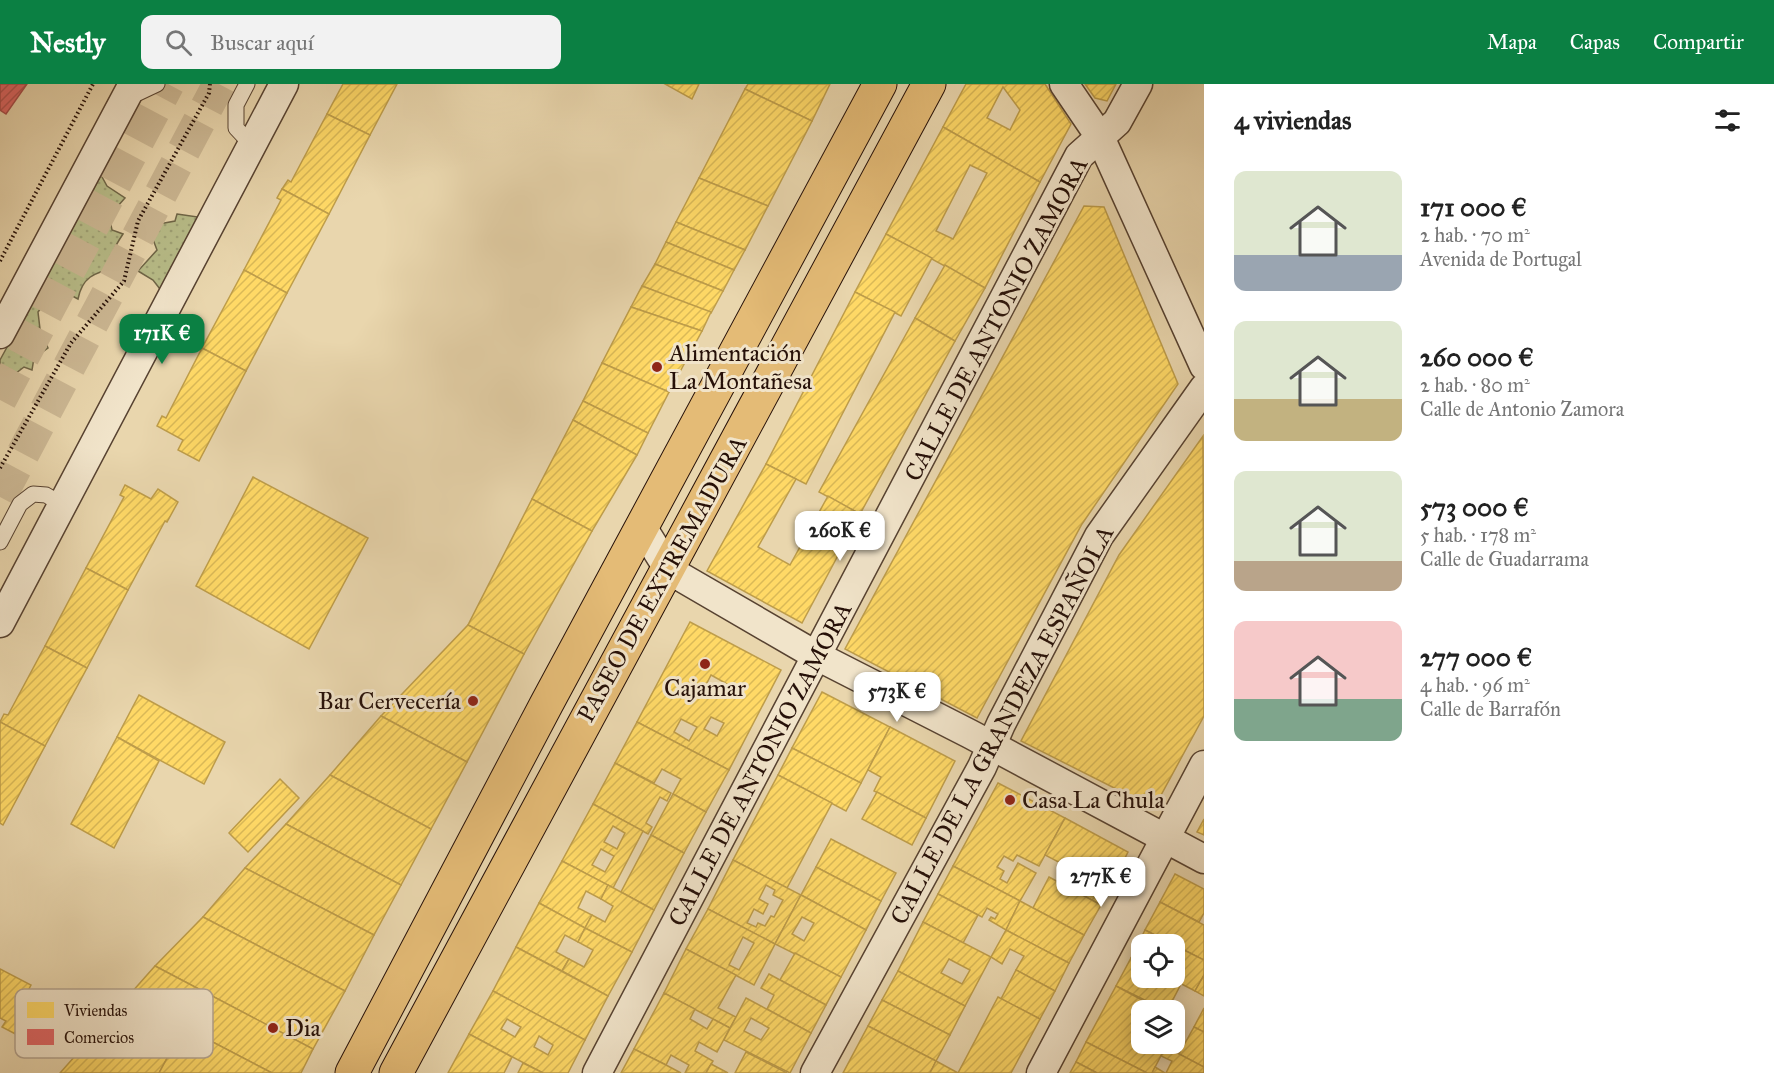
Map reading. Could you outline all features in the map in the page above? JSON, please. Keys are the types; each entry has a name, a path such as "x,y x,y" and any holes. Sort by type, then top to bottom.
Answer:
{"main road":[{"name":"PASEO DE EXTREMADURA","path":"352,1073 880,84"},
{"name":"PASEO DE EXTREMADURA","path":"396,1073 929,84"}],"street":[{"path":"0,624 284,84"},
{"path":"1064,84 1100,136 1204,366"},
{"name":"CALLE DE ANTONIO ZAMORA","path":"597,1073 1079,156 1117,122 1138,84"},
{"path":"0,334 131,87"},
{"name":"CALLE DE LA GRANDEZA ESPAÑOLA","path":"815,1073 991,746 1099,536 1204,388"},
{"path":"642,527 669,570 817,656 1204,859"},
{"path":"1041,1073 1204,765"}],"lane":[{"path":"131,87 138,93 157,84"},
{"path":"247,84 236,105 236,128 251,144"},
{"path":"0,542 20,504 33,494 46,495 63,505"}],"path":[{"path":"0,261 93,84"},
{"path":"0,468 71,343 124,281 138,221 209,93 210,84"}],"green space":[{"path":"101,175 107,186 125,198 115,209 111,220 112,230 123,234 115,247 114,269 90,277 82,286 78,299 67,293 48,299 38,312 40,329 48,348 34,358 32,370 24,367 15,374 10,391 0,388 0,360"},
{"path":"177,214 198,217 160,289 153,280 138,271 157,250 148,226 175,221"}],"building: Viviendas":[{"path":"343,84 397,84 370,135 327,114"},
{"path":"665,84 699,84 692,99"},
{"path":"748,84 830,84 812,121 745,89"},
{"path":"966,84 1045,84 1071,124 1040,182 943,127","holes":["1003,87 1020,110 1010,130 987,118"]},
{"path":"1085,84 1116,84 1107,101 1095,98"},
{"path":"745,89 812,121 768,206 699,178"},
{"path":"327,114 370,135 329,214 282,189 288,180 291,182"},
{"path":"943,127 1040,182 985,288 886,234","holes":["970,165 987,173 953,239 936,231"]},
{"path":"699,178 768,206 745,250 676,222"},
{"path":"282,189 329,214 287,293 244,270 281,200 277,198"},
{"path":"1084,206 1104,207 1178,384 1082,524 977,718 845,649"},
{"path":"676,222 745,250 734,270 666,242"},
{"path":"886,234 932,258 901,316 855,292"},
{"path":"666,242 734,270 723,291 655,264"},
{"path":"655,264 723,291 711,313 642,286"},
{"path":"945,265 985,288 955,341 915,318"},
{"path":"244,270 287,293 246,371 202,348"},
{"path":"642,286 711,312 702,331 631,307"},
{"path":"855,292 895,312 806,484 766,464"},
{"path":"631,307 702,331 669,392 602,363"},
{"path":"915,318 955,341 860,514 819,492"},
{"path":"202,348 246,371 199,461 178,450 183,440 157,426 162,416 166,418"},
{"path":"602,363 669,392 648,433 583,401"},
{"path":"583,401 648,433 637,455 573,420"},
{"path":"573,420 637,455 592,531 532,499"},
{"path":"1203,436 1204,716 1154,808 1021,741 1119,555"},
{"path":"766,464 796,479 758,547 790,565 828,496 860,514 802,623 707,571"},
{"path":"253,477 368,538 309,649 196,586"},
{"path":"125,485 151,499 158,489 178,502 167,522 165,521 128,590 86,568 124,497 120,495"},
{"path":"532,499 592,531 524,654 468,625"},
{"path":"86,568 128,590 87,668 45,646"},
{"path":"690,622 781,670 729,770 637,722","holes":["711,675 729,685 722,698 704,689","711,717 724,723 717,736 704,729","681,719 697,727 689,741 674,732"]},
{"path":"468,625 524,654 467,762 381,716"},
{"path":"45,646 87,668 45,746 0,722 4,714 8,715"},
{"path":"822,692 890,727 861,783 792,748"},
{"path":"139,695 225,742 204,784 117,737"},
{"path":"381,716 467,762 431,829 330,775"},
{"path":"0,722 45,746 3,825 0,823"},
{"path":"637,722 729,770 706,812 673,794 681,779 662,769 654,783 615,763"},
{"path":"890,727 955,761 926,818 874,791 881,777 868,770"},
{"path":"117,737 159,761 114,848 71,824"},
{"path":"792,748 861,783 846,811 778,775"},
{"path":"615,763 671,793 667,801 660,797 646,823 652,827 648,834 593,804"},
{"path":"330,775 431,829 401,885 286,824"},
{"path":"778,775 832,803 787,888 733,860"},
{"path":"280,779 299,798 248,852 229,833"},
{"path":"998,783 1065,818 1039,866 1017,855 1013,861 1004,856 997,867 1004,871 1000,879 1007,883 1018,863 1036,873 1020,901 953,866"},
{"path":"877,792 926,818 912,845 862,819"},
{"path":"673,794 706,812 684,853 651,835"},
{"path":"593,804 643,831 613,888 562,861","holes":["613,826 625,833 617,849 604,842","601,849 614,856 605,872 592,865"]},
{"path":"1065,818 1128,852 1101,905 1065,886 1074,870 1045,855"},
{"path":"1204,819 1204,835 1197,832"},
{"path":"286,824 401,885 374,935 245,868"},
{"path":"651,835 684,853 654,910 621,892"},
{"path":"831,839 896,873 881,901 816,867"},
{"path":"733,860 801,895 775,944 708,909","holes":["766,885 775,890 773,895 783,900 774,917 771,916 765,926 758,923 756,927 747,923 754,909 763,914 768,904 759,899"]},
{"path":"562,861 608,885 601,899 586,891 578,908 592,915 585,928 539,903"},
{"path":"953,866 1020,901 1006,930 989,920 991,917 995,919 998,914 987,908 982,917 938,894"},
{"path":"816,867 881,901 866,930 801,895"},
{"path":"245,868 374,935 345,991 203,917"},
{"path":"1175,874 1204,889 1204,913 1199,922 1160,902"},
{"path":"1049,877 1101,905 1084,935 1033,908"},
{"path":"608,885 654,910 632,952 585,928 592,915 605,922 613,906 601,899"},
{"path":"938,894 978,915 963,943 923,922"},
{"path":"801,895 866,930 841,977 775,944","holes":["802,917 814,923 804,941 792,934"]},
{"path":"1020,901 1084,935 1069,963 1006,930"},
{"path":"1160,902 1204,925 1204,960 1185,950 1185,934 1153,934 1145,930"},
{"path":"539,903 585,928 578,942 565,935 556,952 569,959 562,971 516,947"},
{"path":"708,909 775,944 754,985 686,949","holes":["743,937 754,943 739,970 729,965"]},
{"path":"203,917 345,991 313,1049 213,996 213,989 199,989 155,966"},
{"path":"923,922 991,957 965,1006 898,971","holes":["949,959 970,970 962,984 941,973"]},
{"path":"585,928 632,952 608,996 562,971 569,959 584,967 593,950 578,942"},
{"path":"1006,930 1069,963 1055,991 1016,970 1024,956 1010,949 1002,964 991,957"},
{"path":"516,947 608,996 585,1040 493,991"},
{"path":"686,949 736,975 718,1008 736,1017 730,1028 664,993"},
{"path":"1185,950 1204,960 1204,975 1195,991 1185,986"},
{"path":"795,953 841,977 826,1005 780,980"},
{"path":"1131,958 1131,988 1179,988 1173,1000 1145,1000 1116,986"},
{"path":"155,966 199,989 135,989"},
{"path":"0,969 31,985 29,989 15,989 15,1034 2,1027 6,1021 0,1018"},
{"path":"1016,970 1055,991 1040,1019 1001,999"},
{"path":"898,971 965,1006 950,1035 882,1000"},
{"path":"769,974 826,1005 811,1033 767,1009 774,995 761,988"},
{"path":"1204,975 1204,996 1195,991"},
{"path":"1116,986 1142,1000 1131,1000 1131,1054 1162,1054 1152,1073 1147,1073 1086,1042"},
{"path":"493,991 585,1040 568,1073 543,1073 469,1034","holes":["507,1019 521,1027 515,1037 501,1029","539,1036 553,1045 548,1055 534,1047"]},
{"path":"664,993 695,1009 690,1019 707,1029 713,1019 730,1028 717,1052 699,1042 695,1051 713,1061 706,1073 685,1073 689,1065 671,1055 666,1065 634,1049"},
{"path":"213,996 313,1049 301,1073 272,1073 213,1042"},
{"path":"998,997 1040,1019 1011,1073 958,1073"},
{"path":"746,998 811,1033 790,1073 724,1040","holes":["751,1018 769,1028 761,1040 744,1031"]},
{"path":"882,1000 950,1035 936,1061 868,1026"},
{"path":"1204,1008 1204,1032 1194,1027"},
{"path":"868,1026 936,1061 930,1073 843,1073"},
{"path":"1194,1027 1204,1032 1204,1067 1179,1054 1185,1054 1185,1043"},
{"path":"469,1034 512,1057 504,1073 448,1073"},
{"path":"213,1042 272,1073 159,1073 167,1058 213,1058"},
{"path":"1086,1042 1147,1073 1097,1073 1076,1062"},
{"path":"634,1049 666,1065 681,1073 621,1073"},
{"path":"746,1052 787,1073 735,1073"},
{"path":"1162,1054 1179,1054 1204,1067 1204,1073 1166,1073 1172,1061 1161,1056"},
{"path":"73,1058 167,1058 159,1073 60,1073"},
{"path":"936,1061 958,1073 930,1073"},
{"path":"1076,1062 1097,1073 1070,1073"},
{"path":"523,1063 543,1073 518,1073"},
{"path":"711,1064 728,1073 706,1073"},
{"path":"1155,1067 1165,1073 1152,1073"}],"building: Comercios":[{"path":"0,84 27,84 6,114 0,110"}],"tunnel":[{"path":"0,400 168,84"},
{"path":"0,497 219,84"}],"place":[{"name":"Alimentación La Montañesa","path":"657,367"},
{"name":"Cajamar","path":"705,664"},
{"name":"Bar Cervecería","path":"473,701"},
{"name":"Casa La Chula","path":"1010,800"},
{"name":"Dia","path":"273,1028"}]}
